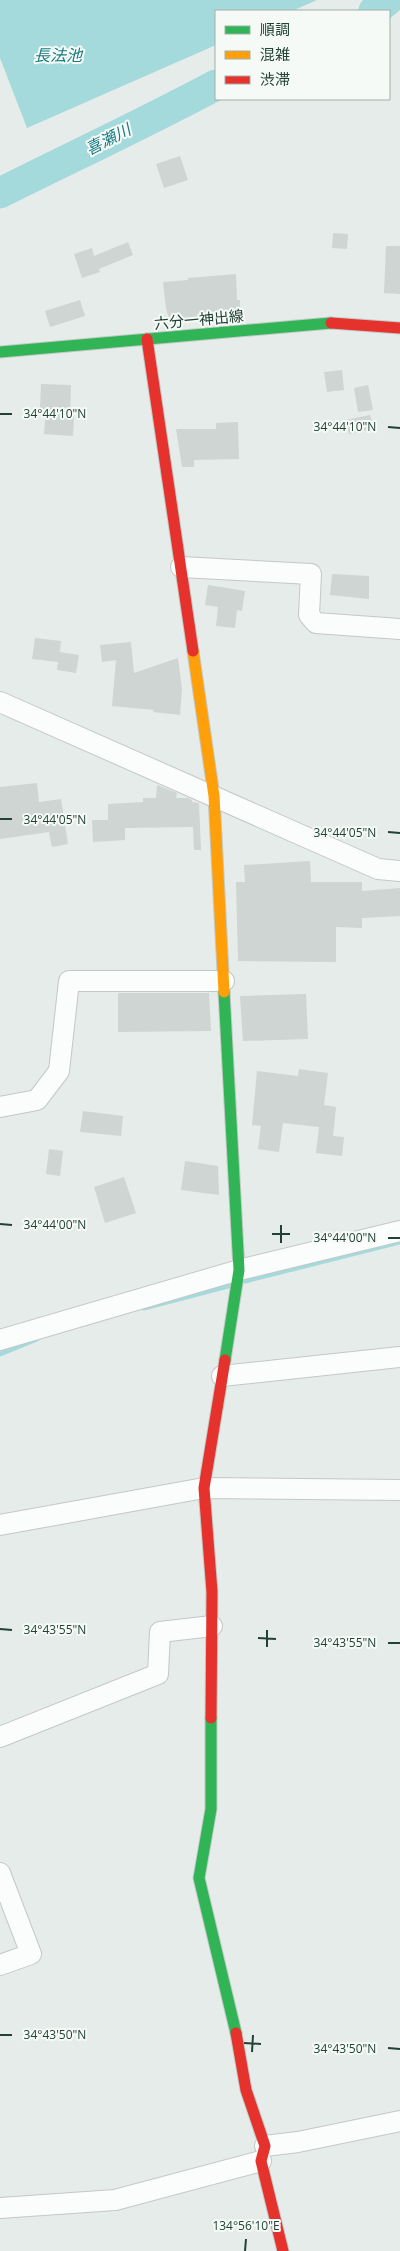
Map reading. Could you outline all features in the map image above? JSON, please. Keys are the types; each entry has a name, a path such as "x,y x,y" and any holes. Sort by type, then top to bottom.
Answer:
{"street":[{"name":"六分一神出線","path":"0,352 327,323 400,328"},
{"path":"147,339 214,796 239,1270 204,1488 212,1592 212,1809 199,1878 231,2007 246,2090 263,2154 283,2251"},
{"path":"181,567 311,574 309,616 316,623 400,629"},
{"path":"0,702 378,869 400,871"},
{"path":"0,1107 38,1100 59,1071 69,981 224,981"},
{"path":"0,1340 239,1270 400,1230"},
{"path":"222,1376 400,1357"},
{"path":"0,1525 204,1488 400,1490"},
{"path":"0,1737 158,1674 160,1632 212,1626"},
{"path":"0,1873 31,1954 0,1965"},
{"path":"0,2208 115,2200 263,2154 400,2121"}],"water":[{"name":"長法池","path":"0,0 317,0 294,10 215,10 215,45 27,128 0,58"}],"building":[{"path":"180,156 188,180 164,188 156,164"},
{"path":"333,233 348,234 347,249 332,248"},
{"path":"128,242 133,255 99,269 100,272 82,278 74,254 92,248 94,256"},
{"path":"386,246 400,246 400,294 384,293"},
{"path":"236,274 237,300 240,300 240,315 221,317 221,315 170,321 166,309 163,282"},
{"path":"80,300 85,316 50,327 45,311"},
{"path":"342,370 344,390 327,392 324,372"},
{"path":"41,384 71,385 70,416 74,416 73,436 44,434 46,409 40,409"},
{"path":"368,385 373,410 358,412 354,388"},
{"path":"370,415 374,428 349,434 346,420"},
{"path":"238,422 239,459 194,460 194,467 182,467 176,429 216,429 216,423"},
{"path":"332,574 369,576 369,599 330,595"},
{"path":"208,585 245,591 242,611 237,610 235,628 216,626 218,607 205,605"},
{"path":"35,638 61,641 60,652 79,655 76,673 57,670 58,662 32,659"},
{"path":"131,642 134,673 178,658 182,689 180,715 153,712 154,710 112,706 116,660 102,662 100,645"},
{"path":"37,783 39,802 61,799 68,844 52,847 49,832 0,839 0,787"},
{"path":"157,785 177,793 176,798 188,798 192,802 199,803 201,850 194,850 193,827 125,828 125,840 93,842 92,820 108,820 108,804 143,802 143,798 156,798"},
{"path":"310,861 311,882 362,882 362,891 400,888 400,916 362,918 362,928 336,927 336,962 238,961 236,882 245,882 244,865"},
{"path":"118,993 209,993 211,1031 118,1032"},
{"path":"306,994 308,1039 243,1041 240,996"},
{"path":"299,1069 328,1073 324,1105 336,1107 333,1136 344,1137 342,1156 316,1153 319,1127 283,1123 279,1152 258,1149 261,1126 252,1125 257,1071 298,1076"},
{"path":"83,1111 123,1116 121,1136 80,1132"},
{"path":"49,1149 63,1151 60,1176 46,1174"},
{"path":"185,1161 218,1166 219,1195 181,1190"},
{"path":"124,1177 136,1213 105,1223 94,1187"}],"waterway":[{"name":"喜瀬川","path":"375,10 388,0"},
{"name":"喜瀬川","path":"0,193 215,86"},
{"path":"245,1281 400,1242"},
{"path":"144,1308 228,1286"},
{"path":"0,1354 37,1339"}],"traffic: fast":[{"path":"0,352 331,323"},
{"path":"224,992 239,1270 225,1360"},
{"path":"211,1718 211,1809 199,1878 236,2033"}],"traffic: slow":[{"path":"193,651 214,796 224,992"}],"traffic: jam":[{"path":"331,323 400,328"},
{"path":"147,339 193,651"},
{"path":"211,1718 212,1592 204,1488 225,1360"},
{"path":"236,2033 246,2090 265,2146 261,2161 283,2251"}]}
